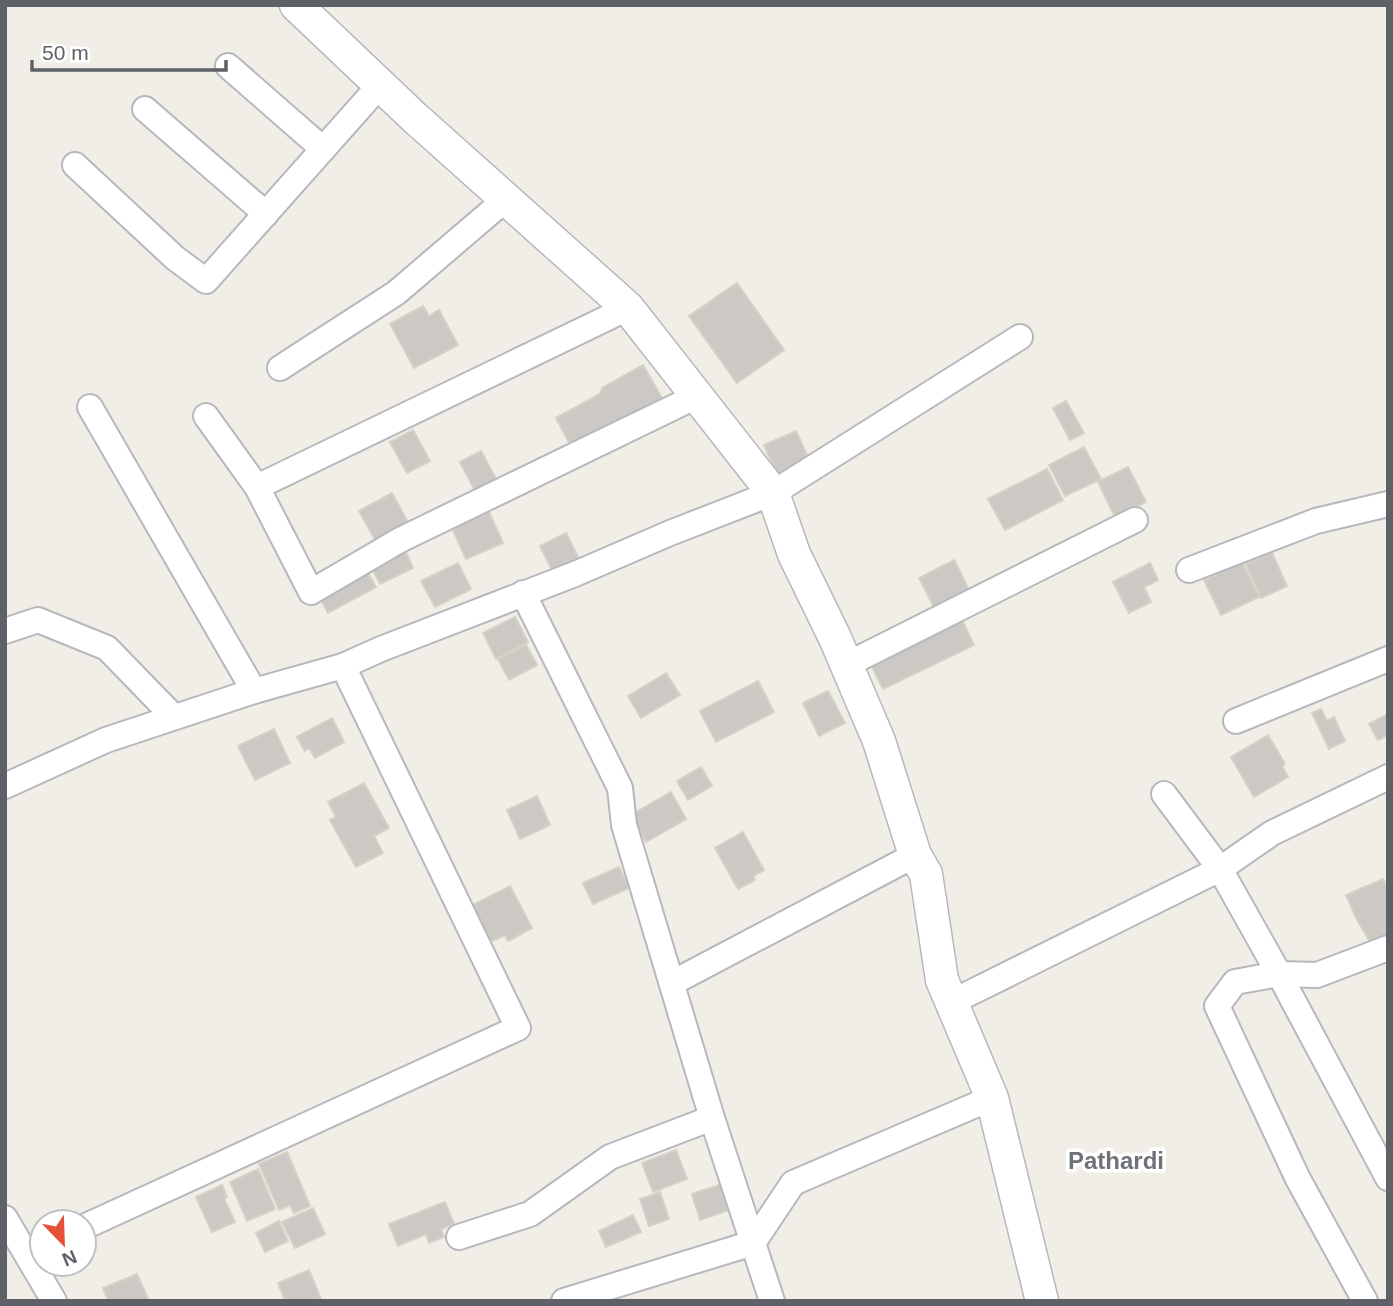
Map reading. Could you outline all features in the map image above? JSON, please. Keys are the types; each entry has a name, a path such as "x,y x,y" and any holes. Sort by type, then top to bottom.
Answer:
{"street":[{"path":"296,5 414,117 628,308 773,493 794,554 878,741 915,855 926,874 942,980 992,1098 1042,1301"},
{"path":"228,66 323,149"},
{"path":"75,165 175,258 206,281 380,85"},
{"path":"145,109 266,214"},
{"path":"281,368 396,293 506,199"},
{"path":"257,487 628,308"},
{"path":"5,786 106,740 254,691 343,666 773,493 1020,337"},
{"path":"206,416 257,487 311,592 400,540 697,396"},
{"path":"90,407 254,691"},
{"path":"1189,570 1316,521 1388,504"},
{"path":"846,665 1135,520"},
{"path":"523,593 620,788 624,825 712,1118 772,1301"},
{"path":"5,631 38,620 107,648 174,717"},
{"path":"1236,721 1388,659"},
{"path":"98,1221 518,1028 343,666"},
{"path":"952,1002 1220,869 1272,833 1388,777"},
{"path":"1164,794 1220,869 1388,1178"},
{"path":"672,983 915,855"},
{"path":"1388,947 1317,975 1279,974 1235,982 1217,1006 1297,1180 1366,1301 1388,1293"},
{"path":"565,1301 631,1291 753,1243 793,1183 992,1098"},
{"path":"459,1237 530,1214 610,1157 712,1118"},
{"path":"5,1218 54,1301"}],"building":[{"path":"737,283 784,350 737,383 689,316"},
{"path":"423,306 429,316 439,310 458,345 414,368 390,324"},
{"path":"643,365 663,400 573,450 556,418 600,394 602,388"},
{"path":"1066,401 1084,433 1070,440 1053,408"},
{"path":"413,430 430,461 407,473 390,442"},
{"path":"796,431 812,466 780,480 764,445"},
{"path":"1084,447 1101,479 1065,496 1049,465"},
{"path":"481,451 501,488 480,500 460,462"},
{"path":"1128,467 1146,502 1115,517 1098,482"},
{"path":"1047,469 1063,500 1005,530 988,499"},
{"path":"392,493 411,528 378,545 359,511"},
{"path":"489,512 503,543 466,559 452,528"},
{"path":"566,533 581,563 555,576 540,546"},
{"path":"404,548 413,568 380,584 370,565"},
{"path":"1272,553 1287,586 1261,598 1246,564"},
{"path":"954,560 969,590 934,607 919,578"},
{"path":"1242,562 1259,597 1221,615 1204,580"},
{"path":"458,563 471,589 435,607 421,581"},
{"path":"1150,563 1158,580 1144,587 1151,602 1129,613 1113,582"},
{"path":"365,568 376,587 328,613 317,593"},
{"path":"960,615 974,645 883,689 869,661"},
{"path":"515,617 528,642 496,659 483,633"},
{"path":"526,645 537,665 509,680 498,659"},
{"path":"666,673 680,695 641,718 628,696"},
{"path":"758,681 774,712 716,742 700,711"},
{"path":"828,691 845,723 819,736 803,703"},
{"path":"1321,709 1327,721 1334,717 1345,741 1329,749 1312,713"},
{"path":"1388,714 1388,735 1378,740 1369,724"},
{"path":"332,718 344,742 315,758 309,748 305,751 297,737"},
{"path":"274,729 290,763 255,780 238,746"},
{"path":"1268,735 1285,764 1282,766 1288,777 1254,797 1231,757"},
{"path":"701,767 712,786 688,800 677,781"},
{"path":"364,783 389,828 374,836 383,853 356,867 330,820 336,817 328,802"},
{"path":"671,792 686,819 646,842 631,815"},
{"path":"537,796 550,825 520,839 507,810"},
{"path":"743,832 764,870 753,876 755,880 738,889 715,848"},
{"path":"619,867 629,888 593,904 583,883"},
{"path":"1383,879 1388,890 1388,935 1372,945 1346,895"},
{"path":"510,886 532,928 508,941 505,935 490,942 471,906"},
{"path":"676,1150 687,1179 653,1192 642,1163"},
{"path":"287,1152 310,1206 294,1213 290,1205 279,1210 259,1164"},
{"path":"258,1169 275,1209 247,1221 230,1182"},
{"path":"731,1181 732,1209 700,1220 692,1194"},
{"path":"222,1185 227,1197 224,1199 235,1222 212,1232 196,1197"},
{"path":"660,1192 669,1219 649,1226 640,1199"},
{"path":"445,1202 454,1224 441,1229 444,1237 429,1243 426,1234 398,1246 389,1224"},
{"path":"313,1208 325,1234 295,1248 282,1222"},
{"path":"633,1215 641,1232 606,1247 599,1231"},
{"path":"279,1221 288,1241 265,1252 256,1233"},
{"path":"309,1270 321,1299 285,1301 278,1283"},
{"path":"137,1274 149,1301 108,1301 103,1288"}],"district":[{"name":"Pathardi","path":"1116,1160"}]}
